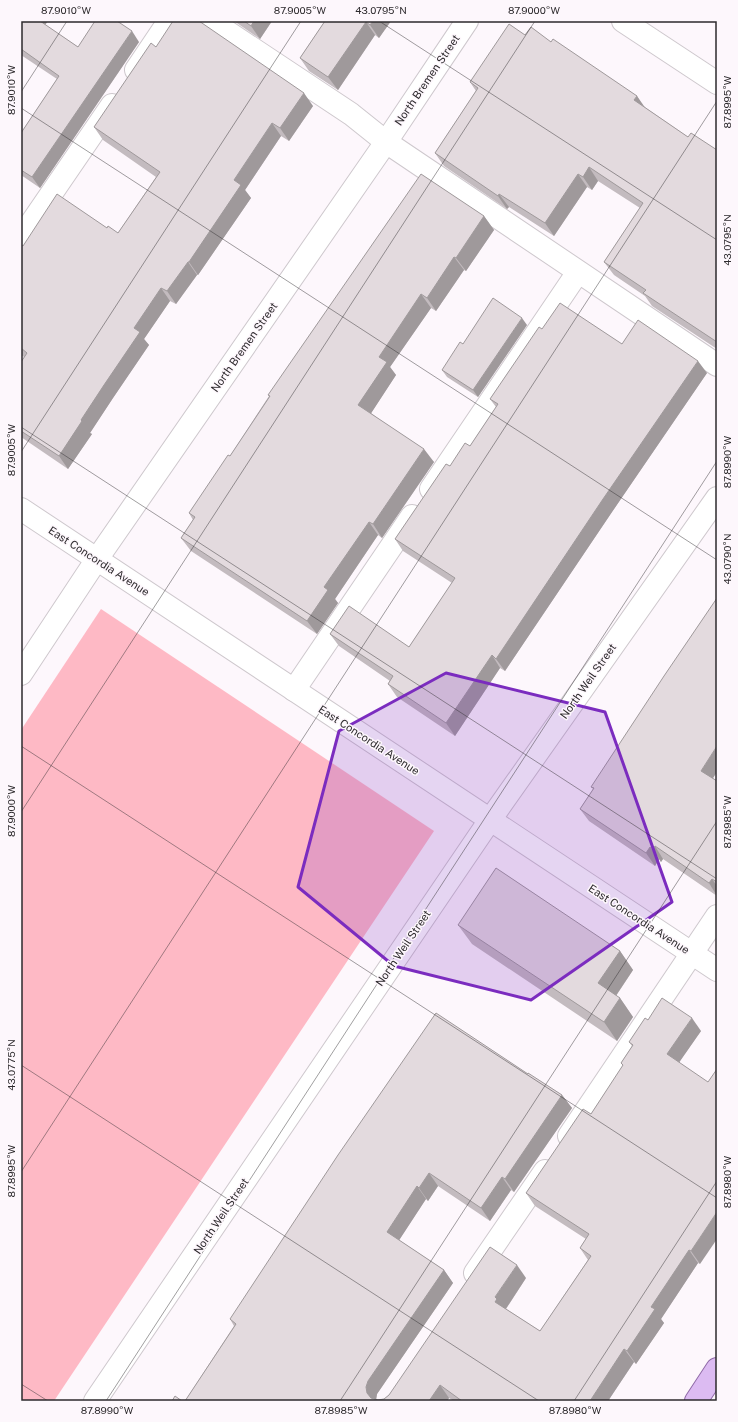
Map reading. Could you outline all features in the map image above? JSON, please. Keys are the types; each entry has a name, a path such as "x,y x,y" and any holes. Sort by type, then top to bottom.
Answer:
{"main road":[{"path":"696,1401 717,1369"}],"street":[{"path":"21,238 169,21"},
{"path":"211,21 351,114 386,142 717,365"},
{"name":"North Bremen Street","path":"21,674 97,559 386,142 467,21"},
{"path":"623,21 717,83"},
{"path":"294,690 578,272"},
{"name":"North Weil Street","path":"96,1401 490,820 717,498"},
{"name":"East Concordia Avenue","path":"21,509 717,970"},
{"path":"463,1290 717,916"}],"highlighted area":[{"path":"446,673 605,712 672,902 531,1000 394,966 298,887 339,731"}],"shaded area":[{"path":"101,609 434,831 54,1401 21,1401 21,730"}],"building":[{"path":"21,21 40,21 78,47 95,21 117,21 132,31 32,177 21,170 21,133 59,76 21,49"},
{"path":"173,21 199,21 304,93 280,128 272,123 234,180 241,185 189,262 167,291 161,288 134,328 140,332 81,420 82,421 59,456 21,431 21,362 27,353 21,348 21,245 23,246 57,194 107,228 108,226 118,233 160,172 94,127 151,43 156,47"},
{"path":"244,21 254,21 251,26"},
{"path":"325,21 373,21 370,25 366,22 328,77 300,58"},
{"path":"509,24 525,35 531,27 551,42 553,39 637,96 634,100 688,137 691,133 717,150 717,342 643,293 646,290 604,262 643,203 589,167 583,177 578,174 545,223 499,194 498,196 435,153 478,88 470,82"},
{"path":"421,174 484,216 456,258 454,257 427,298 421,294 379,357 387,362 358,405 424,449 373,524 369,522 324,587 328,590 307,621 181,538 195,517 189,513 228,455 230,456 270,396 268,395"},
{"path":"493,298 522,318 473,390 442,370 460,342 463,344"},
{"path":"560,303 622,344 638,320 698,361 603,499 496,659 492,655 446,723 388,684 393,676 330,634 349,606 409,647 455,578 395,539 446,464 450,466 465,443 470,446 498,404 490,399 539,327 542,329"},
{"path":"717,598 717,746 701,771 717,781 717,882 712,879 709,883 655,846 653,849 650,847 646,853 580,809 594,788 591,787"},
{"path":"496,868 620,951 598,983 620,998 604,1022 458,925"},
{"path":"662,998 692,1018 667,1054 708,1082 717,1069 717,1212 691,1251 689,1250 651,1307 655,1309 627,1351 624,1349 590,1401 462,1401 440,1385 429,1401 185,1401 236,1324 230,1319 338,1155 436,1013 562,1095 505,1179 502,1177 481,1208 429,1173 419,1188 417,1186 387,1232 444,1270 368,1381 366,1387 367,1393 371,1398 378,1400 384,1399 389,1395 490,1247 517,1265 495,1297 497,1299 495,1302 540,1331 591,1256 580,1248 589,1234 526,1193 583,1109 591,1114 623,1065 621,1063 633,1045 629,1042 645,1018 648,1020"},
{"path":"175,1396 182,1401 172,1401"}]}
